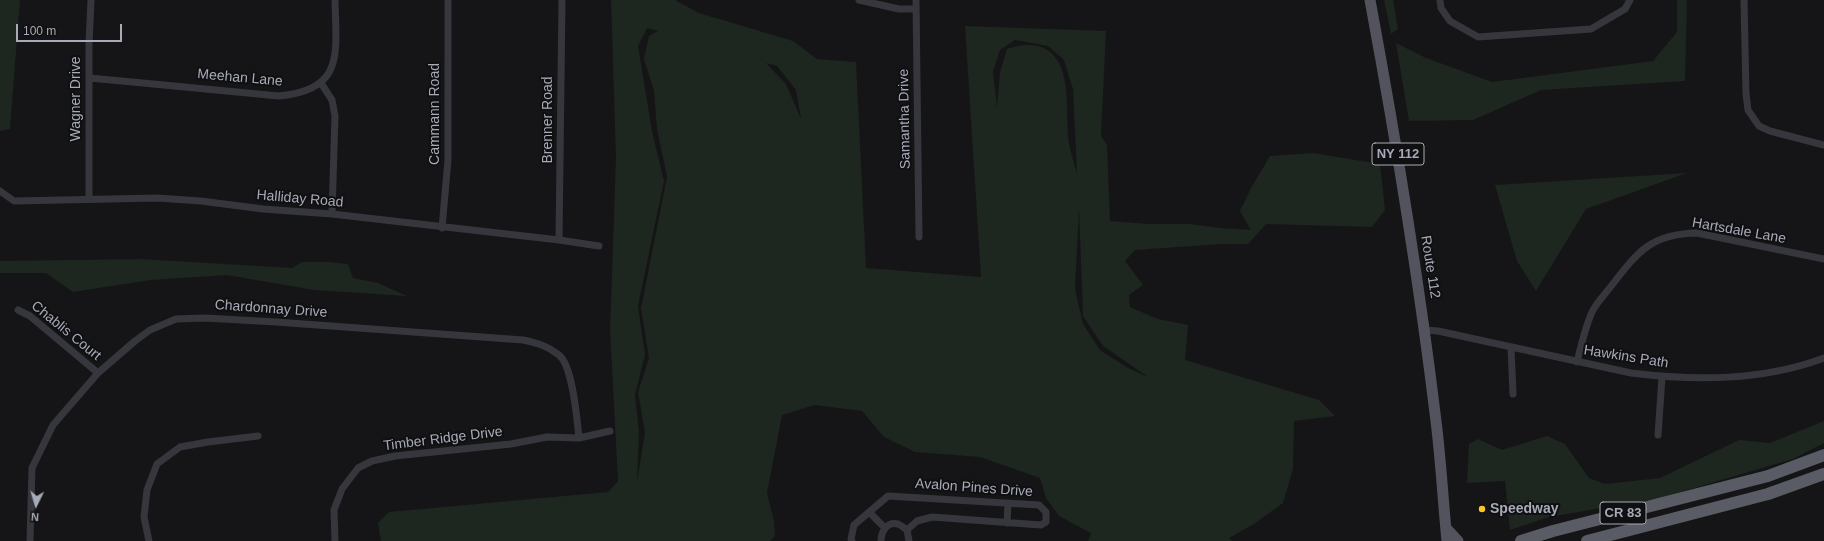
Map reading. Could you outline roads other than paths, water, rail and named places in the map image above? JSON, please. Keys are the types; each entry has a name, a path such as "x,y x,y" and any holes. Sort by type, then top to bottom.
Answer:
{"highway":[{"name":"CR 83","path":"1521,541 1553,531 1768,476 1824,455"},
{"name":"CR 83","path":"1587,541 1768,494 1824,474"}],"main road":[{"name":"Route 112","path":"1370,0 1395,131 1425,330 1437,426 1447,541"},
{"path":"1439,541 1446,527 1458,541"}],"street":[{"name":"Wagner Drive","path":"89,198 89,44 91,0"},
{"name":"Meehan Lane","path":"90,78 279,96 300,93 321,83 334,65 336,50 335,0"},
{"name":"Cammann Road","path":"442,228 448,174 448,0"},
{"name":"Brenner Road","path":"559,240 562,0"},
{"path":"859,0 900,9 916,10"},
{"name":"Samantha Drive","path":"916,0 919,237"},
{"path":"1440,0 1441,8 1450,21 1478,37 1591,29 1625,9 1630,0"},
{"path":"1744,0 1746,94 1748,110 1759,126 1770,131 1824,145"},
{"path":"321,83 332,100 335,116 332,214"},
{"name":"Halliday Road","path":"0,191 14,201 89,198 157,198 201,201 264,209 332,214 599,246"},
{"name":"Hartsdale Lane","path":"1577,362 1593,310 1638,254 1652,243 1664,237 1679,234 1698,234 1824,259"},
{"name":"Chablis Court","path":"18,310 30,316 98,374"},
{"name":"Chardonnay Drive","path":"30,541 32,468 53,425 98,374 135,341 150,330 176,319 205,318 276,322 523,340 543,344 561,356 572,383 579,438"},
{"name":"Hawkins Path","path":"1425,330 1438,331 1631,373 1662,377 1716,378 1750,376 1788,369 1824,358"},
{"path":"1511,348 1513,394"},
{"path":"1658,435 1662,377"},
{"name":"Timber Ridge Drive","path":"335,541 334,510 342,489 358,468 372,461 395,456 511,444 547,438 579,438 610,431"},
{"path":"149,541 144,517 147,490 157,464 180,447 258,436"},
{"name":"Avalon Pines Drive","path":"852,541 854,525 888,496 1039,506 1046,512 1046,522 1041,525 932,517 918,521 907,530"},
{"path":"1006,523 1008,504"},
{"path":"869,512 885,528"},
{"path":"882,541 882,534 885,528 890,525 898,524 907,530 909,541"}],"place":[{"name":"Speedway","path":"1482,509"}]}
